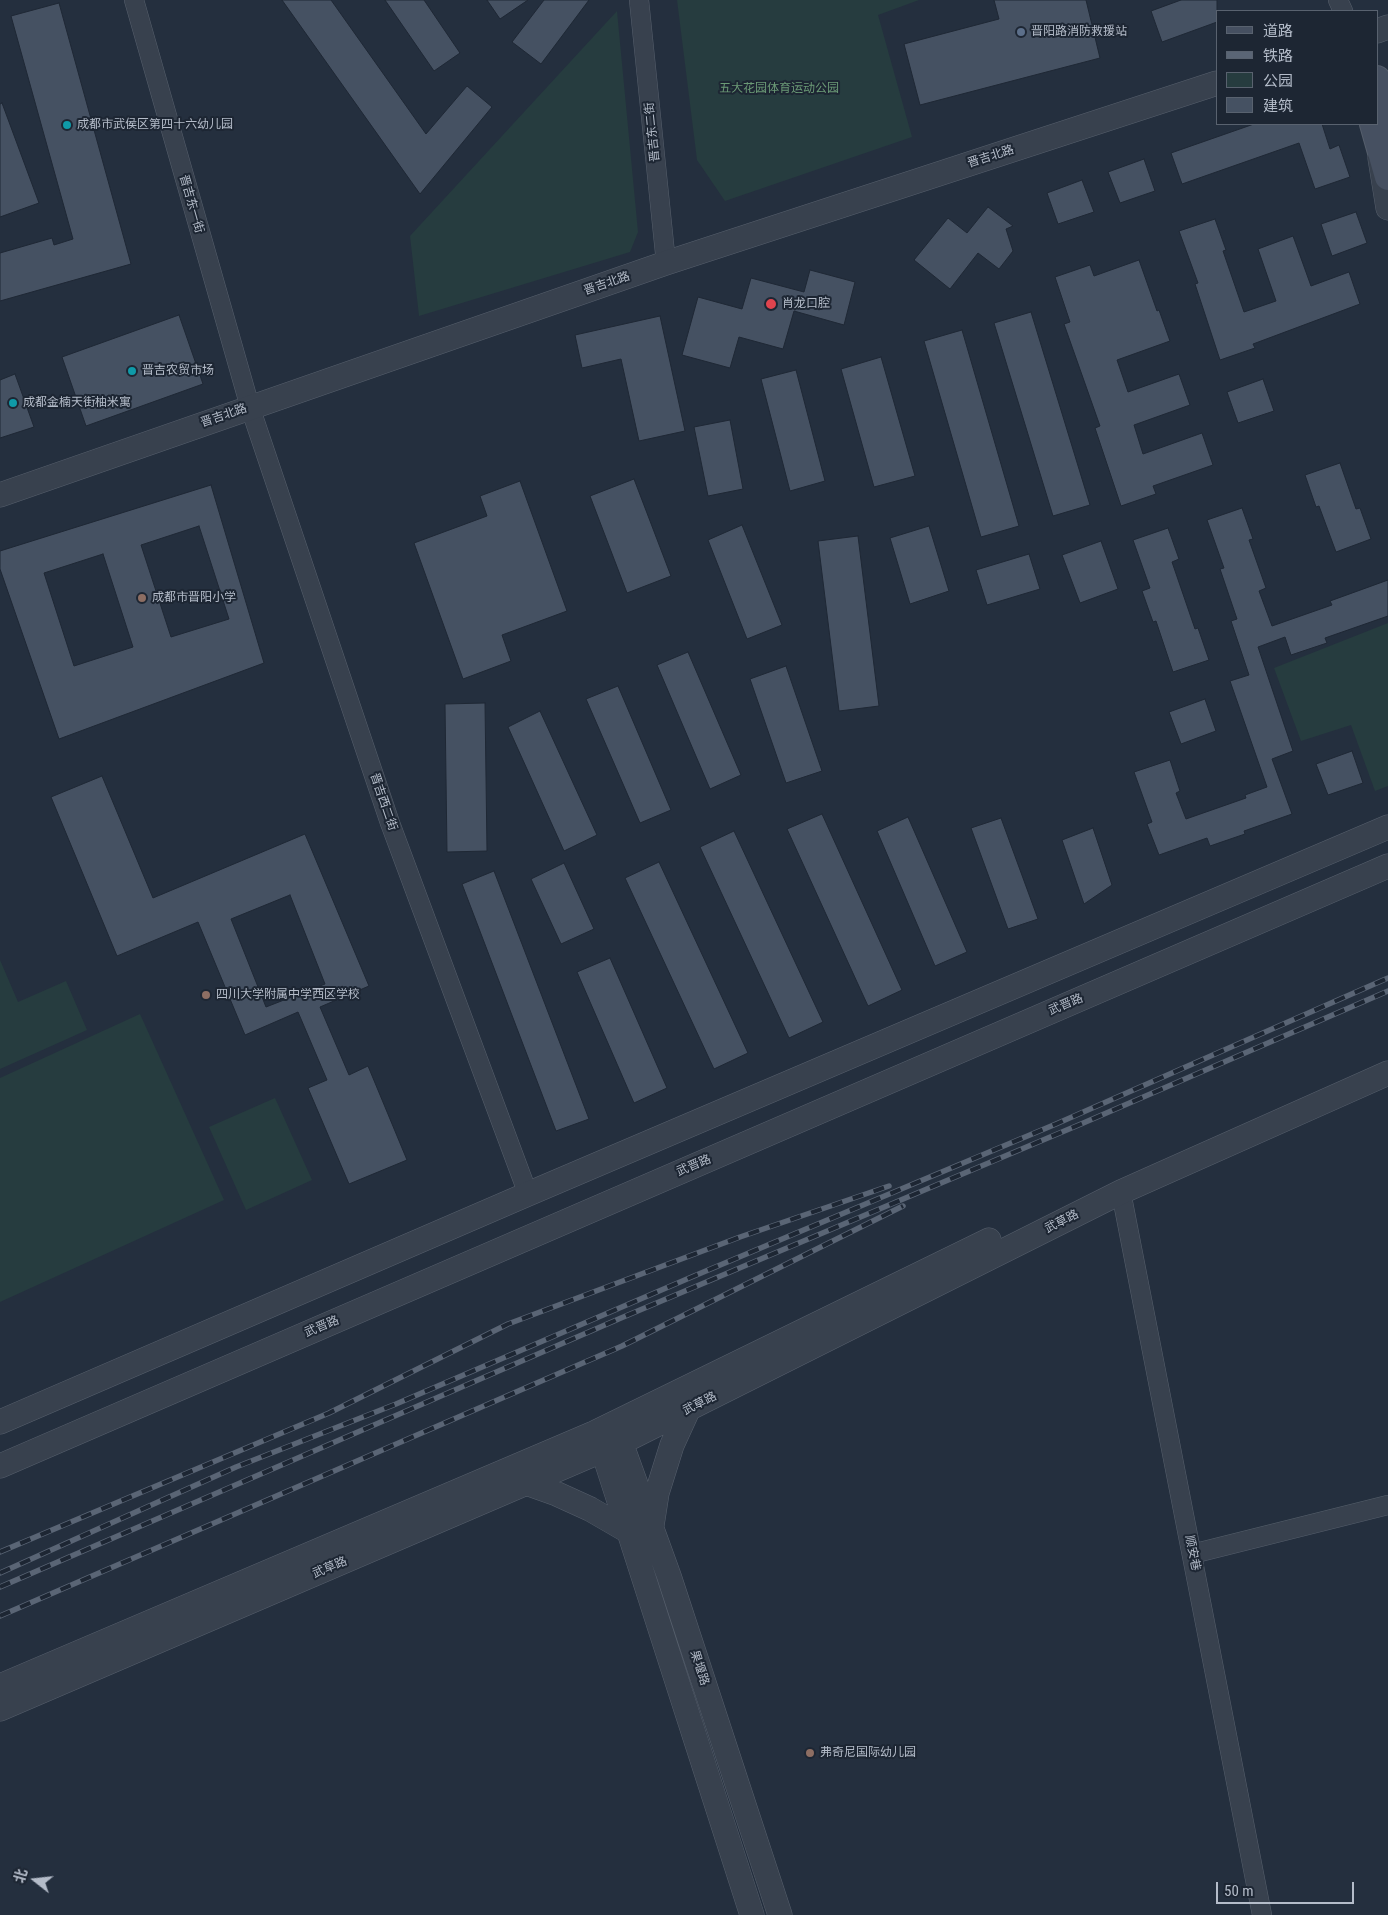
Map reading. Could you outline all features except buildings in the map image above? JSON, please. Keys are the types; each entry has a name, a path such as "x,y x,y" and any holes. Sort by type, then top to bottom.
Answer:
{"main road":[{"path":"1378,104 1379,128 1388,176"}],"street":[{"name":"晋吉东一街","path":"134,0 250,406"},
{"name":"晋吉东二街","path":"639,0 666,263"},
{"name":"晋吉北路","path":"0,494 666,263 1216,83"},
{"path":"1379,128 1388,208"},
{"name":"晋吉西二街","path":"250,406 390,823 528,1194"},
{"path":"0,1422 528,1194 1388,827"},
{"name":"武晋路","path":"0,1466 1388,866"},
{"name":"武草路","path":"0,1709 526,1483 608,1437 1130,1171 1388,1057"},
{"name":"武草路","path":"0,1686 608,1437 688,1410 1121,1192 1388,1073"},
{"name":"顺安巷","path":"1121,1192 1262,1915"},
{"path":"652,1527 657,1493 670,1453 688,1410"},
{"name":"果堰路","path":"608,1437 652,1527 780,1915"},
{"name":"果堰路","path":"608,1437 628,1531 752,1915"},
{"path":"526,1483 590,1509 628,1531"},
{"path":"1192,1554 1388,1505"}],"green space":[{"name":"五大花园体育运动公园","path":"677,0 919,0 878,15 912,137 725,201 697,160"},
{"path":"617,11 638,232 630,252 419,316 410,236"},
{"path":"1388,623 1388,786 1375,791 1351,725 1301,741 1274,668"},
{"path":"0,960 18,1002 66,981 87,1030 0,1069"},
{"path":"140,1014 224,1200 0,1302 0,1078"},
{"path":"275,1098 312,1180 246,1210 209,1127"}],"railway":[{"path":"0,1573 236,1467 396,1404 1056,1124 1388,978"},
{"path":"0,1587 621,1318 1081,1124 1388,991"},
{"path":"0,1552 329,1413 508,1324 740,1237 889,1186"},
{"path":"0,1616 622,1346 903,1206"}],"place":[{"name":"晋阳路消防救援站","path":"1021,32"},
{"name":"成都市武侯区第四十六幼儿园","path":"67,125"},
{"name":"肖龙口腔","path":"771,304"},
{"name":"晋吉农贸市场","path":"132,371"},
{"name":"成都金楠天街柚米寓","path":"13,403"},
{"name":"成都市晋阳小学","path":"142,598"},
{"name":"四川大学附属中学西区学校","path":"206,995"},
{"name":"弗奇尼国际幼儿园","path":"810,1753"}]}
